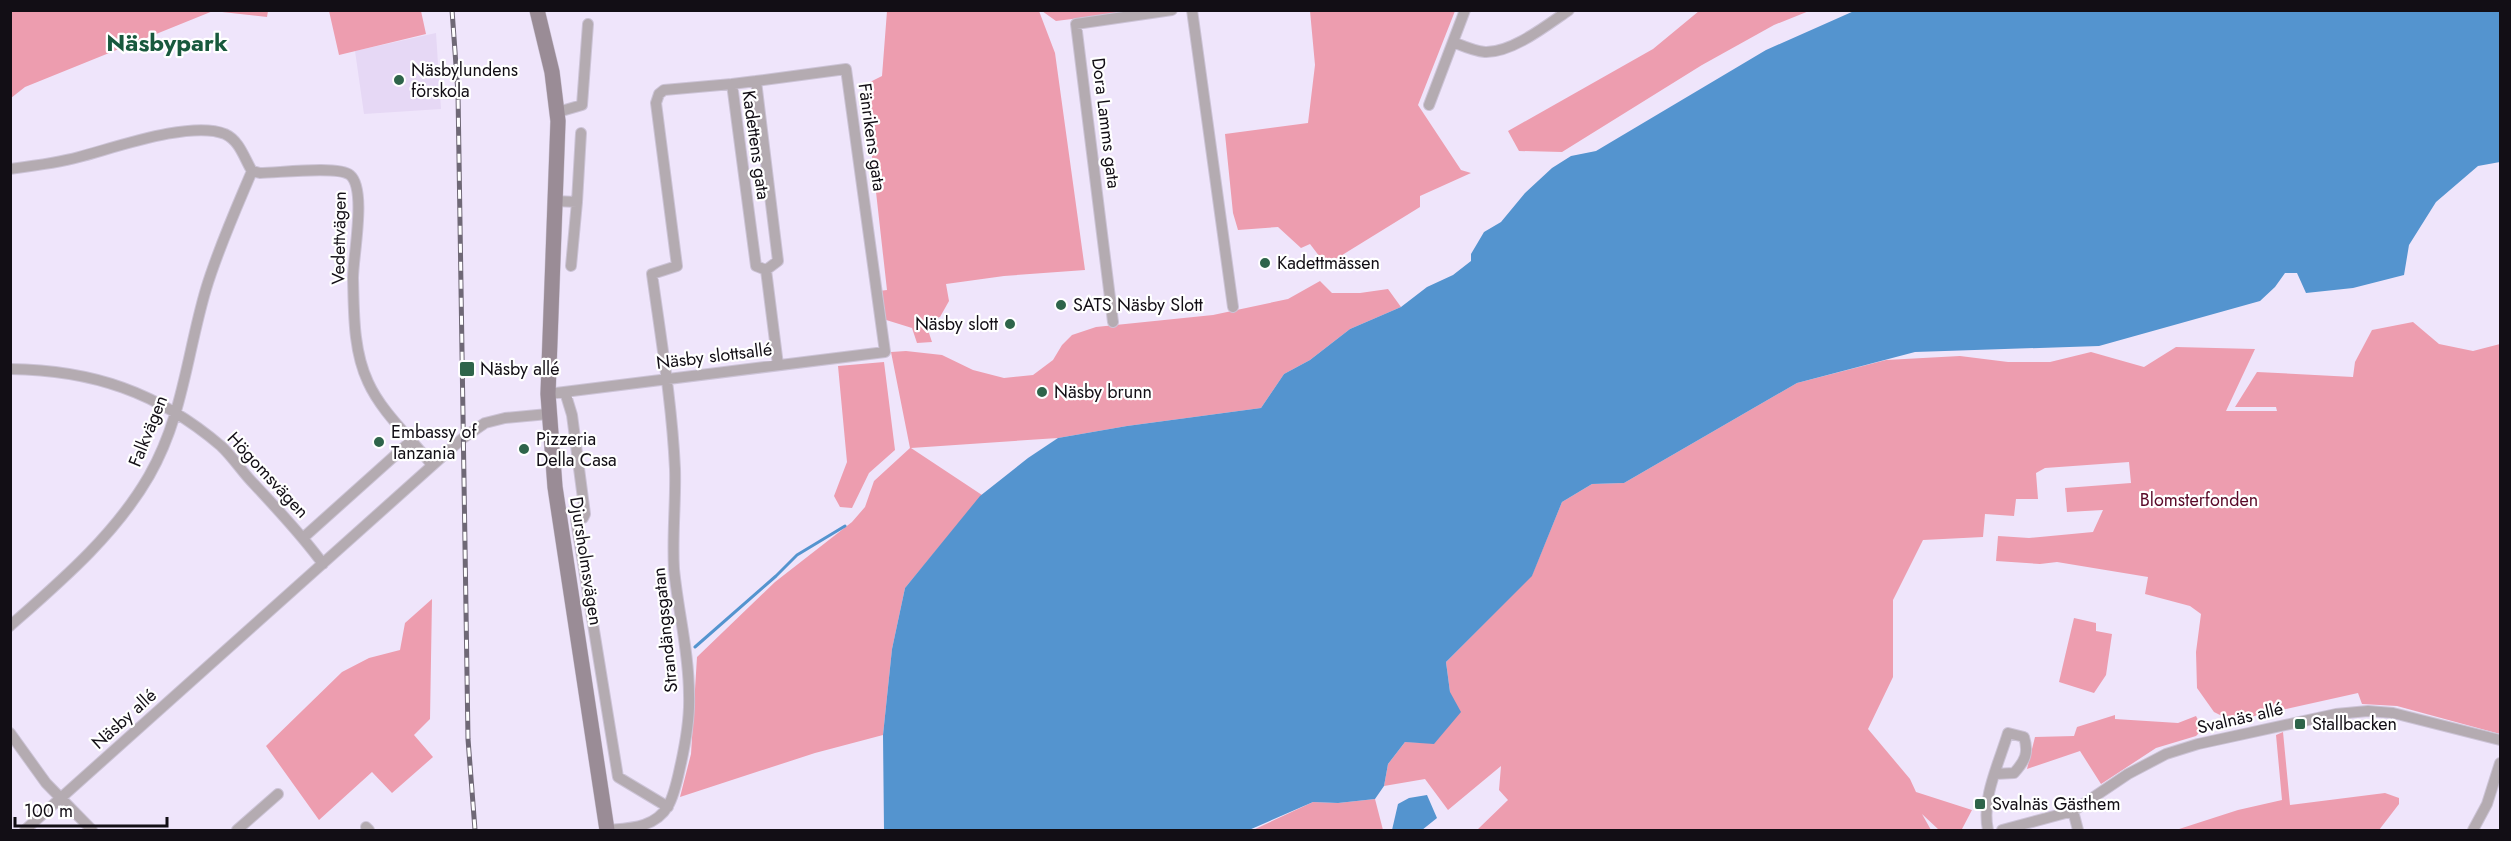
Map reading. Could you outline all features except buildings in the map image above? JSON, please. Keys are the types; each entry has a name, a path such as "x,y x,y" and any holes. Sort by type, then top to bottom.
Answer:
{"street":[{"name":"Dora Lamms gata","path":"1113,322 1076,24 1172,10"},
{"path":"1192,10 1233,307"},
{"path":"1429,105 1465,10"},
{"path":"1453,42 1473,50 1486,52 1500,50 1512,46 1569,10"},
{"name":"Djursholmsvägen","path":"541,12 558,112 548,414 558,510 608,831"},
{"path":"558,112 582,105 588,24"},
{"name":"Fänrikens gata","path":"756,81 846,69 885,352"},
{"path":"732,84 756,81 778,261 766,270"},
{"name":"Kadettens gata","path":"666,379 652,274 677,266 656,103 659,94 664,90 732,84 756,266 766,270 778,365"},
{"path":"10,169 77,158 171,133 209,131 232,139 240,148 252,171"},
{"path":"571,266 581,133"},
{"name":"Falkvägen","path":"10,626 95,548 123,514 149,476 177,413 206,289 252,171"},
{"name":"Vedettvägen","path":"252,171 260,173 345,172 357,184 353,277 355,333 360,362 368,384 410,442 432,465"},
{"path":"555,201 577,202"},
{"name":"Näsby slottsallé","path":"548,394 885,352"},
{"name":"Högomsvägen","path":"10,369 68,372 106,380 136,391 177,413 222,447 303,537 323,564"},
{"name":"Strandängsgatan","path":"666,379 675,467 675,571 687,660 689,696 687,732 678,776 668,807"},
{"path":"565,392 572,415 585,514 583,518 576,520 618,777 668,807 648,826 608,831"},
{"name":"Näsby allé","path":"25,831 463,438 485,423 505,418 548,414"},
{"path":"303,537 410,442"},
{"name":"Svalnäs allé","path":"2002,831 2073,811 2128,774 2166,754 2198,744 2336,714 2368,711 2393,713 2500,740"},
{"path":"10,733 46,783 92,831"},
{"path":"2473,831 2487,804 2500,762"},
{"path":"1988,831 1984,815 1995,774"},
{"path":"237,831 278,794"},
{"path":"2073,811 2078,831"}],"shaded area":[{"name":"Näsbylundens förskola","path":"436,33 441,109 364,114 355,51"}],"green space":[{"path":"11,10 268,11 267,17 213,11 25,87 11,98"},
{"path":"329,11 421,11 426,34 339,55"},
{"path":"887,11 1039,11 1055,53 1085,270 1004,276 946,284 949,301 940,317 925,321 932,342 917,343 912,328 883,319 879,291 887,290 864,85 882,76"},
{"path":"1042,11 1135,11 1056,21"},
{"path":"1310,11 1455,11 1418,105 1461,170 1471,173 1420,196 1420,207 1326,265 1310,244 1301,248 1278,227 1238,230 1233,213 1225,134 1308,123 1315,65"},
{"path":"1699,11 1809,11 1774,25 1702,65 1562,152 1519,151 1508,131 1653,49"},
{"path":"1320,281 1332,293 1360,293 1388,289 1401,307 1350,329 1310,360 1284,374 1261,408 1058,438 911,448 982,495 905,588 892,649 883,735 815,753 680,797 691,754 697,657 775,582 852,522 865,507 874,481 910,448 891,352 906,351 942,355 973,370 1004,378 1033,375 1053,360 1062,345 1072,335 1096,327 1213,315 1288,299"},
{"name":"Blomsterfonden","path":"2413,322 2439,344 2473,351 2500,344 2500,734 2397,706 2362,704 2358,693 2241,719 2222,716 2214,712 2197,688 2196,652 2201,614 2190,606 2145,594 2148,577 2057,562 2040,564 1996,561 1998,536 2029,538 2093,532 2103,510 2067,512 2065,488 2131,483 2129,462 2045,468 2036,473 2038,499 2016,499 2014,516 1985,514 1983,537 1923,540 1893,600 1893,677 1868,729 1910,779 1916,792 1972,810 1962,829 1939,830 1922,814 1931,830 1477,830 1508,800 1499,790 1501,766 1448,810 1425,779 1384,786 1388,764 1405,742 1434,743 1450,692 1446,662 1532,575 1562,502 1592,484 1624,483 1797,383 1886,360 1960,356 2008,362 2050,362 2091,352 2144,367 2176,347 2255,349 2226,411 2277,411 2276,407 2235,407 2257,372 2353,377 2355,362 2372,330"},
{"path":"884,362 895,450 869,473 852,508 840,507 834,496 847,462 838,366"},
{"path":"432,599 430,719 414,735 433,757 392,793 372,772 319,820 266,746 342,672 369,658 400,650 405,623"},
{"path":"2074,618 2096,623 2096,631 2112,634 2106,675 2094,693 2059,682"},
{"path":"2115,715 2115,719 2178,723 2196,716 2200,724 2200,732 2196,736 2156,748 2101,784 2080,751 2027,769 2035,737 2074,736 2077,727"},
{"path":"2283,732 2290,805 2385,793 2399,798 2399,804 2379,830 2176,830 2238,810 2282,800 2276,735"},
{"path":"1375,799 1383,830 1253,830 1313,802 1338,803"}],"water":[{"path":"1854,11 2500,11 2500,162 2478,166 2436,202 2409,245 2404,275 2353,288 2306,293 2297,273 2285,273 2275,287 2260,301 2099,346 1915,352 1797,383 1624,483 1592,484 1562,502 1532,576 1446,662 1450,692 1461,712 1434,744 1405,742 1388,764 1384,786 1375,799 1338,803 1313,802 1249,830 884,830 883,735 892,649 905,588 980,496 1028,458 1058,438 1261,408 1284,374 1310,360 1350,329 1401,307 1427,287 1453,275 1471,261 1471,254 1484,232 1501,222 1525,193 1552,168 1571,156 1596,151 1766,50"},
{"path":"1427,795 1437,818 1422,830 1392,830 1398,804 1409,798"}],"waterway":[{"path":"695,647 797,555 845,526"}],"railway":[{"path":"452,10 458,93 468,739 475,830"}],"place":[{"name":"Näsbylundens förskola","path":"399,80"},
{"name":"Kadettmässen","path":"1265,263"},
{"name":"SATS Näsby Slott","path":"1061,305"},
{"name":"Näsby slott","path":"1010,324"},
{"name":"Näsby allé","path":"467,369"},
{"name":"Näsby brunn","path":"1042,392"},
{"name":"Embassy of Tanzania","path":"379,442"},
{"name":"Pizzeria Della Casa","path":"524,449"},
{"name":"Stallbacken","path":"2300,724"},
{"name":"Svalnäs Gästhem","path":"1980,804"}],"district":[{"name":"Näsbypark","path":"167,43"}]}
